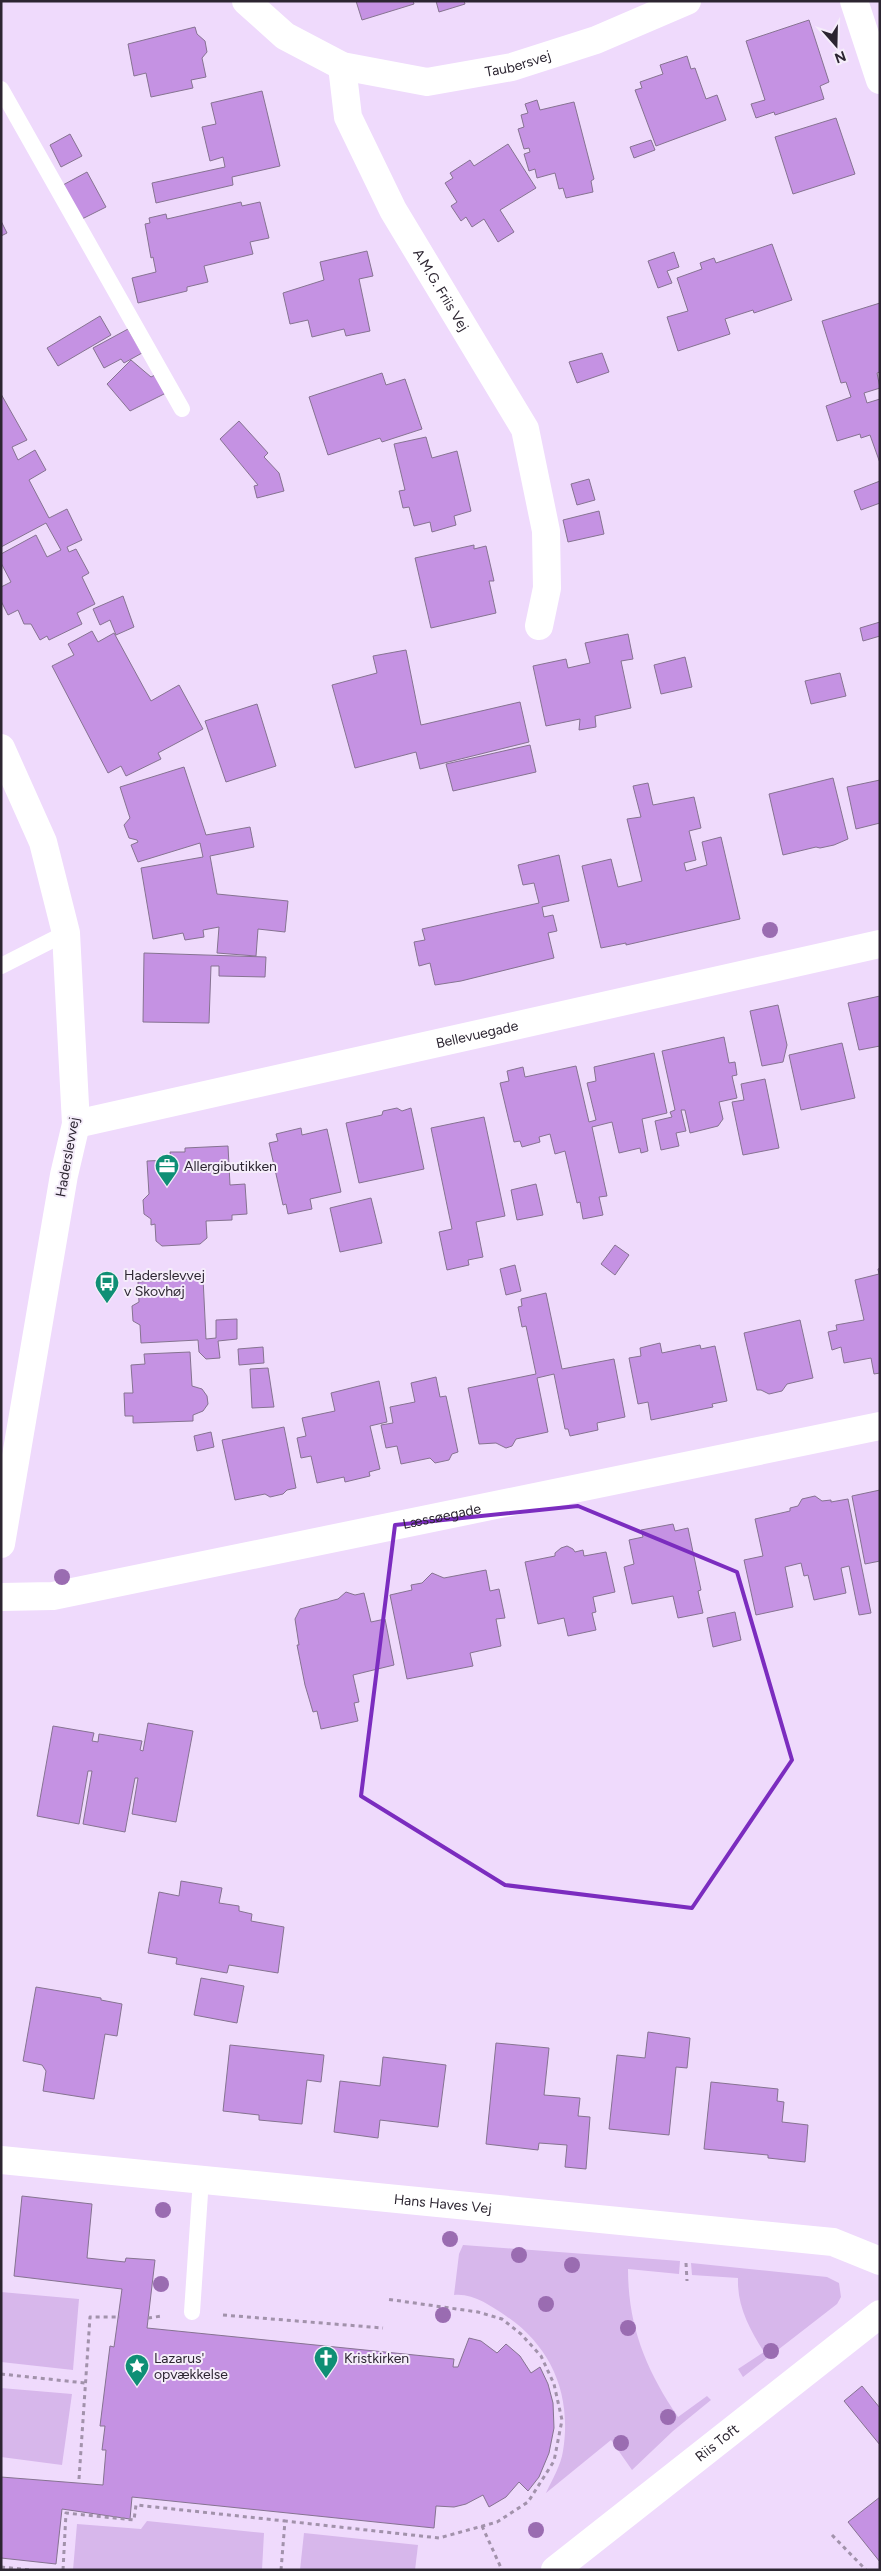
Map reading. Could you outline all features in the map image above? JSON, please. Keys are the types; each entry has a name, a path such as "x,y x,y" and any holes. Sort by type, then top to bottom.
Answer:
{"street":[{"path":"246,1 285,36 342,66"},
{"name":"Taubersvej","path":"342,66 427,82 512,67 596,40 687,1"},
{"path":"854,1 880,80"},
{"name":"A.M.G. Friis Vej","path":"342,66 348,117 394,210 525,429 546,531 547,588 539,626"},
{"name":"Haderslevvej","path":"1,748 43,842 66,933 76,1124 64,1175 4,1515 1,1544"},
{"name":"Bellevuegade","path":"76,1124 880,944"},
{"name":"Læssøegade","path":"1,1597 53,1596 880,1426"},
{"name":"Hans Haves Vej","path":"1,2160 832,2242 880,2261"},
{"name":"Riis Toft","path":"555,2570 880,2314"}],"lane":[{"path":"1,89 182,409"},
{"path":"1,966 66,933"},
{"path":"192,2312 201,2179"}],"path":[{"path":"63,2570 66,2514 134,2520 136,2505 439,2538 497,2522 528,2502 554,2461 562,2420 554,2384 541,2356 521,2334 502,2319 444,2305 386,2299"},
{"path":"148,2318 192,2312 383,2328"},
{"path":"79,2479 90,2317 120,2317"},
{"path":"1,2374 85,2383"},
{"path":"281,2570 286,2522"},
{"path":"482,2526 502,2570"},
{"path":"832,2535 866,2570"},
{"path":"1,2567 31,2570"}],"highlighted area":[{"path":"578,1506 737,1572 792,1760 692,1908 505,1885 361,1796 395,1525"}],"shaded area":[{"path":"463,2245 680,2261 679,2274 628,2269 631,2310 635,2328 648,2365 678,2417 707,2396 711,2400 673,2431 632,2470 611,2440 546,2493 560,2462 565,2431 561,2392 555,2374 536,2342 522,2328 494,2308 475,2298 454,2295 459,2254"},
{"path":"691,2263 827,2277 839,2283 841,2297 837,2304 743,2377 738,2369 764,2352 745,2316 738,2288 738,2278 692,2275"},
{"path":"1,2292 79,2299 73,2370 1,2362"},
{"path":"1,2388 72,2394 62,2465 1,2457"},
{"path":"147,2521 264,2533 262,2570 73,2570 77,2524 141,2529"},
{"path":"304,2533 418,2545 415,2570 300,2570"}],"building":[{"path":"356,1 413,1 414,4 362,20"},
{"path":"436,1 464,1 465,4 439,12"},
{"path":"809,20 829,82 820,86 824,99 775,115 774,112 756,118 751,104 765,100 746,41"},
{"path":"195,27 197,34 205,41 207,52 202,58 206,77 191,80 193,88 151,97 146,73 134,76 128,44"},
{"path":"687,56 691,69 695,68 706,99 717,95 726,120 656,146 635,90 642,88 640,82 663,74 660,65"},
{"path":"262,91 280,166 232,177 233,185 156,203 152,183 225,167 223,157 210,161 202,127 216,124 211,103"},
{"path":"537,100 540,110 574,102 594,179 591,181 593,192 566,198 563,188 559,189 555,173 537,178 535,169 529,171 524,154 530,152 529,148 524,149 518,129 524,127 521,115 528,113 525,104"},
{"path":"836,118 855,174 793,194 775,137"},
{"path":"70,134 82,156 61,167 50,145"},
{"path":"651,140 655,150 634,158 630,147"},
{"path":"508,144 536,188 500,210 514,232 498,242 484,219 472,227 466,217 461,221 451,206 457,202 445,183 453,178 450,173 470,160 474,166"},
{"path":"87,172 106,207 82,219 63,185"},
{"path":"241,202 242,206 260,202 269,238 250,242 253,254 204,266 208,282 187,287 187,291 138,303 132,278 156,272 153,257 151,258 145,224 150,223 149,218 166,214 167,219"},
{"path":"1,221 7,233 1,236"},
{"path":"772,244 792,300 754,313 753,310 725,319 730,334 678,351 667,317 688,311 677,278 702,269 700,263 714,258 716,263"},
{"path":"367,251 373,276 359,279 370,331 346,336 344,329 312,337 308,320 290,324 283,293 324,280 320,262"},
{"path":"674,252 679,267 667,271 672,283 658,288 648,261"},
{"path":"880,303 880,372 877,373 880,388 864,393 867,403 880,399 880,463 870,435 861,438 860,434 837,441 826,406 851,397 846,382 841,383 822,321"},
{"path":"100,316 111,335 58,366 47,348"},
{"path":"128,329 142,353 124,363 121,359 104,368 93,348"},
{"path":"602,353 609,372 577,383 569,362"},
{"path":"131,360 151,377 155,375 166,393 130,411 107,384"},
{"path":"382,373 386,385 405,379 422,429 382,442 380,438 328,455 309,397"},
{"path":"1,394 27,440 12,447 18,460 35,450 46,470 29,480 49,518 67,509 82,540 67,547 69,552 76,549 89,573 82,577 95,604 77,613 82,624 49,640 47,636 40,640 31,624 24,624 18,610 8,615 1,601 1,587 11,582 1,563 1,554 36,535 47,557 61,550 46,523 1,547"},
{"path":"239,421 268,453 264,457 279,473 284,491 257,498 254,486 258,485 220,439"},
{"path":"426,437 432,458 457,451 471,511 454,516 456,525 432,532 430,522 414,526 409,507 403,508 399,491 405,490 394,444"},
{"path":"589,479 595,500 577,505 571,484"},
{"path":"880,481 880,503 861,510 854,491"},
{"path":"599,511 604,534 568,542 563,520"},
{"path":"474,545 474,549 486,546 494,581 489,581 496,613 431,628 415,558"},
{"path":"123,596 134,627 116,635 110,620 100,625 93,609"},
{"path":"880,622 880,636 863,641 860,628"},
{"path":"92,631 98,642 114,633 151,701 179,685 203,729 158,753 161,759 126,776 121,766 108,773 52,666 74,655 68,644"},
{"path":"628,634 633,659 621,661 631,708 595,716 596,727 579,730 580,719 546,726 533,666 566,659 568,668 590,663 585,643"},
{"path":"406,650 421,725 520,702 529,742 420,769 416,752 355,768 332,685 377,673 373,656"},
{"path":"685,657 692,687 661,694 654,665"},
{"path":"840,673 846,696 811,704 805,681"},
{"path":"257,704 276,766 226,782 205,721"},
{"path":"530,745 536,772 453,791 446,764"},
{"path":"184,767 206,835 250,827 254,847 210,856 217,894 288,901 285,932 258,929 256,956 217,953 219,927 203,930 204,937 185,940 183,933 153,939 141,868 203,857 200,843 138,862 131,845 138,842 129,838 124,825 130,818 120,787"},
{"path":"833,778 848,839 834,845 816,847 783,855 769,794"},
{"path":"880,780 880,823 856,829 847,787"},
{"path":"648,783 653,805 694,797 701,828 689,831 696,860 684,863 686,871 707,865 702,842 721,837 740,919 626,945 626,943 601,948 582,866 611,859 618,887 642,881 627,819 641,817 633,786"},
{"path":"559,855 569,901 542,907 544,917 553,915 557,931 548,933 554,958 461,981 435,985 430,963 419,966 414,942 425,940 422,929 539,903 534,883 523,885 518,865"},
{"path":"144,953 266,957 265,977 219,976 219,966 211,966 209,1023 143,1022"},
{"path":"880,996 880,1046 859,1050 848,1003"},
{"path":"778,1005 787,1045 783,1062 762,1066 750,1011"},
{"path":"724,1037 729,1063 735,1062 737,1075 732,1076 737,1098 719,1102 723,1119 718,1126 690,1133 685,1110 681,1110 686,1131 676,1133 679,1146 661,1150 655,1121 672,1117 670,1112 675,1110 662,1051"},
{"path":"842,1043 855,1098 801,1110 789,1055"},
{"path":"654,1053 667,1113 642,1119 648,1151 641,1153 640,1148 619,1153 612,1122 592,1127 607,1196 599,1197 603,1215 583,1219 580,1202 577,1203 565,1151 555,1154 550,1134 539,1137 540,1142 522,1147 520,1141 514,1142 500,1083 509,1081 507,1071 523,1067 525,1077 576,1066 589,1122 596,1120 587,1083 596,1081 594,1067"},
{"path":"765,1079 779,1148 743,1155 732,1102 744,1100 741,1084"},
{"path":"397,1108 402,1111 411,1108 424,1169 359,1183 346,1123 382,1115 383,1111"},
{"path":"484,1117 505,1216 476,1222 483,1257 468,1260 469,1265 447,1270 439,1232 452,1229 431,1128"},
{"path":"301,1128 302,1135 327,1129 341,1192 310,1199 312,1209 288,1214 286,1204 283,1205 269,1143 278,1141 276,1134"},
{"path":"228,1146 230,1185 245,1184 247,1214 232,1215 232,1220 206,1221 207,1238 200,1244 162,1246 156,1241 155,1224 151,1225 151,1219 144,1214 143,1200 149,1194 147,1161 171,1160 170,1152 185,1152 185,1148"},
{"path":"536,1184 543,1215 517,1220 511,1190"},
{"path":"371,1198 382,1243 340,1252 330,1208"},
{"path":"615,1245 629,1255 615,1275 601,1264"},
{"path":"515,1265 521,1291 506,1295 500,1269"},
{"path":"880,1268 880,1373 874,1374 871,1358 844,1363 841,1347 832,1350 828,1332 837,1330 836,1325 864,1320 855,1280 879,1274 878,1269"},
{"path":"203,1278 206,1339 216,1338 216,1320 237,1319 237,1339 218,1341 220,1358 206,1359 199,1352 198,1340 141,1343 140,1325 133,1321 132,1306 139,1302 138,1282"},
{"path":"546,1293 562,1369 614,1359 625,1417 597,1423 598,1430 570,1436 568,1429 565,1429 554,1374 537,1378 548,1432 516,1439 512,1446 506,1448 496,1443 479,1444 468,1388 536,1374 526,1326 522,1327 518,1307 522,1306 521,1299"},
{"path":"800,1320 813,1378 787,1384 782,1391 769,1394 757,1390 744,1333"},
{"path":"660,1343 662,1353 700,1345 701,1349 715,1346 727,1401 712,1404 713,1407 651,1420 648,1402 638,1404 629,1358 641,1356 640,1348"},
{"path":"263,1347 264,1363 239,1365 238,1349"},
{"path":"190,1352 192,1386 202,1389 207,1396 208,1404 203,1411 193,1415 193,1421 133,1423 133,1416 125,1416 124,1393 133,1393 131,1365 145,1364 144,1354"},
{"path":"268,1368 274,1407 252,1408 250,1369"},
{"path":"436,1377 440,1397 446,1396 458,1452 452,1454 449,1460 435,1463 430,1458 401,1464 397,1446 386,1448 381,1425 393,1423 390,1407 415,1402 411,1383"},
{"path":"379,1381 387,1422 370,1426 380,1469 369,1472 370,1476 345,1482 344,1477 317,1483 311,1456 301,1458 297,1438 306,1436 302,1418 335,1411 331,1393"},
{"path":"284,1427 296,1488 270,1497 265,1494 235,1500 222,1440"},
{"path":"211,1432 214,1447 197,1451 194,1436"},
{"path":"880,1490 880,1561 865,1564 852,1496"},
{"path":"815,1496 822,1501 831,1500 831,1502 848,1499 871,1613 859,1615 849,1566 841,1568 846,1593 814,1600 808,1575 804,1576 801,1563 785,1567 793,1607 756,1615 744,1560 763,1556 755,1519 790,1511 790,1508 798,1506 802,1499"},
{"path":"673,1524 675,1531 688,1528 701,1590 698,1591 703,1613 678,1618 673,1596 632,1604 624,1567 634,1564 629,1540 643,1537 641,1530"},
{"path":"567,1546 575,1552 583,1550 584,1556 606,1552 615,1592 593,1597 596,1612 592,1613 596,1630 568,1636 564,1618 538,1624 525,1562 555,1556 555,1553 561,1548"},
{"path":"486,1570 490,1591 499,1589 505,1618 496,1619 501,1646 470,1653 473,1666 407,1679 390,1595 412,1590 411,1585 422,1583 432,1573 444,1578"},
{"path":"346,1592 355,1595 364,1593 371,1622 385,1619 394,1665 353,1675 359,1702 354,1703 358,1721 321,1729 317,1711 313,1712 305,1685 297,1645 299,1645 295,1619 300,1609 338,1599"},
{"path":"735,1612 741,1640 713,1647 707,1618"},
{"path":"148,1723 193,1731 176,1822 132,1814 138,1778 135,1778 125,1832 83,1824 92,1771 88,1771 79,1824 37,1816 53,1726 94,1733 92,1741 98,1742 99,1734 142,1741 140,1750 143,1751"},
{"path":"181,1881 222,1888 219,1903 239,1906 239,1911 252,1914 251,1921 284,1927 278,1973 229,1965 227,1973 176,1964 177,1958 148,1953 159,1892 179,1896"},
{"path":"201,1978 244,1986 237,2023 194,2015"},
{"path":"36,1987 101,1998 101,2000 122,2004 117,2036 105,2034 94,2099 43,2091 46,2071 42,2065 23,2061"},
{"path":"648,2032 690,2038 687,2068 676,2067 669,2135 609,2129 617,2055 645,2058"},
{"path":"496,2043 549,2048 544,2095 580,2098 578,2116 590,2117 586,2169 565,2167 567,2145 539,2143 538,2150 486,2144"},
{"path":"230,2045 324,2055 321,2082 307,2080 302,2124 259,2120 259,2115 223,2111"},
{"path":"383,2057 446,2065 438,2127 380,2120 378,2138 334,2132 340,2081 380,2086"},
{"path":"711,2082 778,2089 777,2101 784,2102 782,2122 808,2125 805,2162 768,2158 768,2155 704,2149"},
{"name":"Kristkirken","path":"22,2196 92,2204 87,2258 125,2262 126,2258 155,2260 147,2328 454,2359 453,2367 458,2367 469,2338 481,2341 497,2353 506,2344 520,2356 531,2373 540,2367 548,2384 553,2403 554,2428 549,2453 539,2477 528,2491 519,2482 506,2497 489,2507 483,2495 466,2504 454,2507 436,2506 434,2528 132,2497 130,2519 62,2509 56,2564 1,2558 1,2477 103,2485 106,2450 102,2450 105,2426 100,2426 110,2346 114,2347 122,2289 14,2276"},
{"path":"862,2386 880,2408 880,2445 844,2401"},
{"path":"880,2497 880,2562 848,2522"}],"place":[{"name":"Allergibutikken","path":"167,1187"},
{"name":"Haderslevvej v Skovhøj","path":"107,1304"},
{"name":"Kristkirken","path":"326,2379"},
{"name":"Lazarus' opvækkelse","path":"137,2387"}]}
